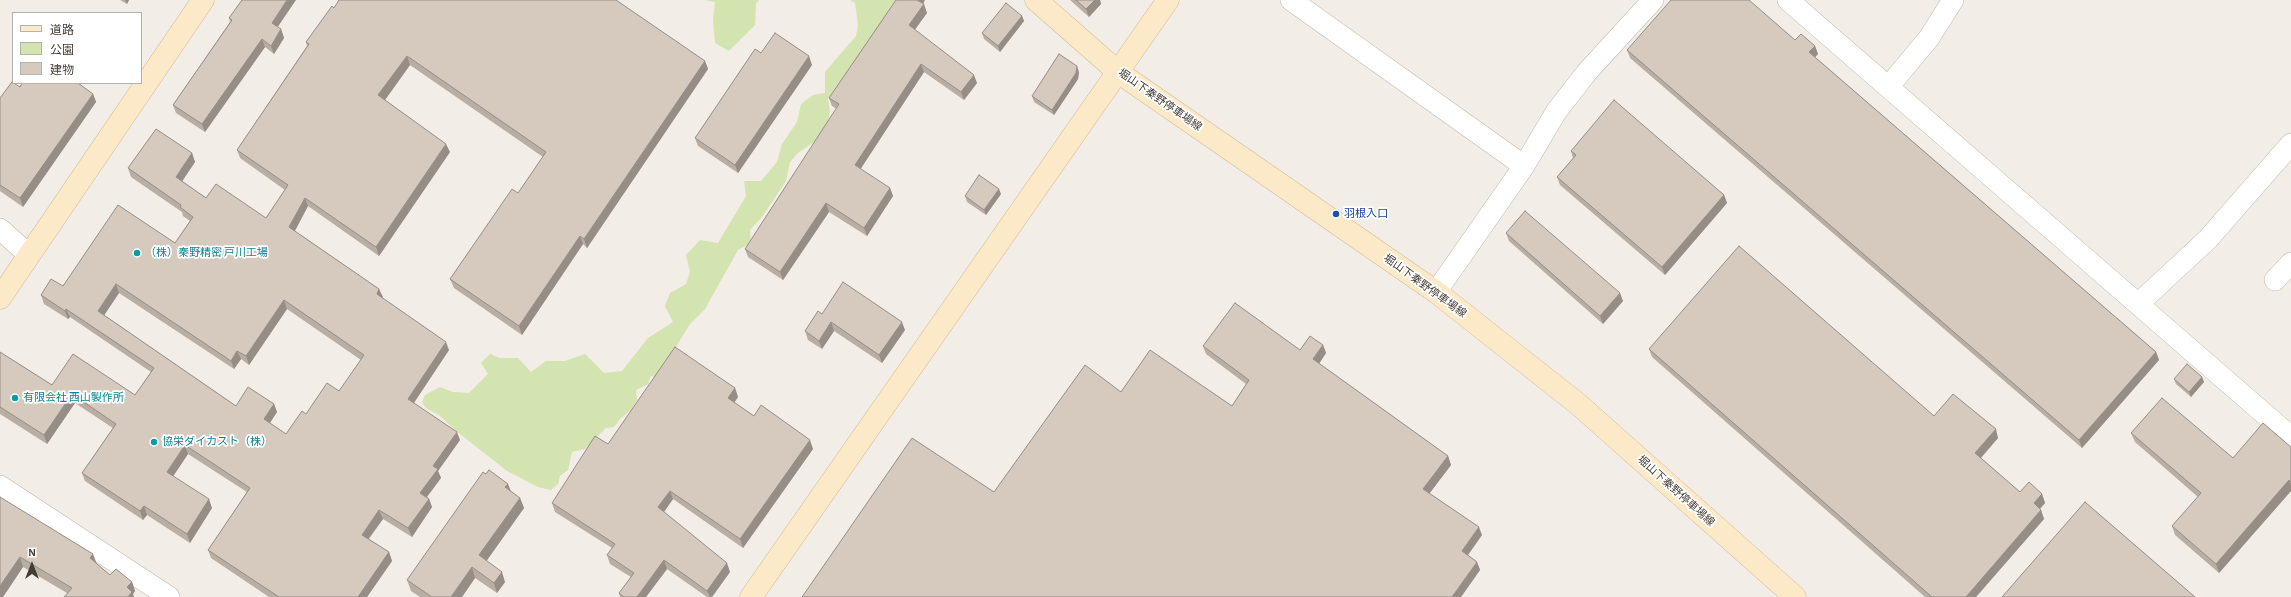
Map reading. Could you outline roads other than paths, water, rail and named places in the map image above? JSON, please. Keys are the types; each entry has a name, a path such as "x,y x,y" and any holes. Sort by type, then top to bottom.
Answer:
{"street":[{"path":"0,298 203,0"},
{"name":"堀山下秦野停車場線","path":"1036,0 1118,72 1436,292 1578,404 1795,597"},
{"path":"751,597 1168,0"},
{"path":"1291,0 1524,166"},
{"path":"1436,292 1524,166 1556,112 1587,72 1653,0"},
{"path":"1788,0 1889,86 2291,438"},
{"path":"1889,86 1929,38 1953,0"},
{"path":"2138,304 2208,240 2291,144"},
{"path":"0,229 28,255"},
{"path":"2274,280 2291,263"},
{"path":"0,486 169,597"}],"place":[{"name":"羽根入口","path":"1336,214"},
{"name":"（株）秦野精密 戸川工場","path":"137,253"},
{"name":"有限会社 西山製作所","path":"15,398"},
{"name":"協栄ダイカスト（株）","path":"154,442"}]}
